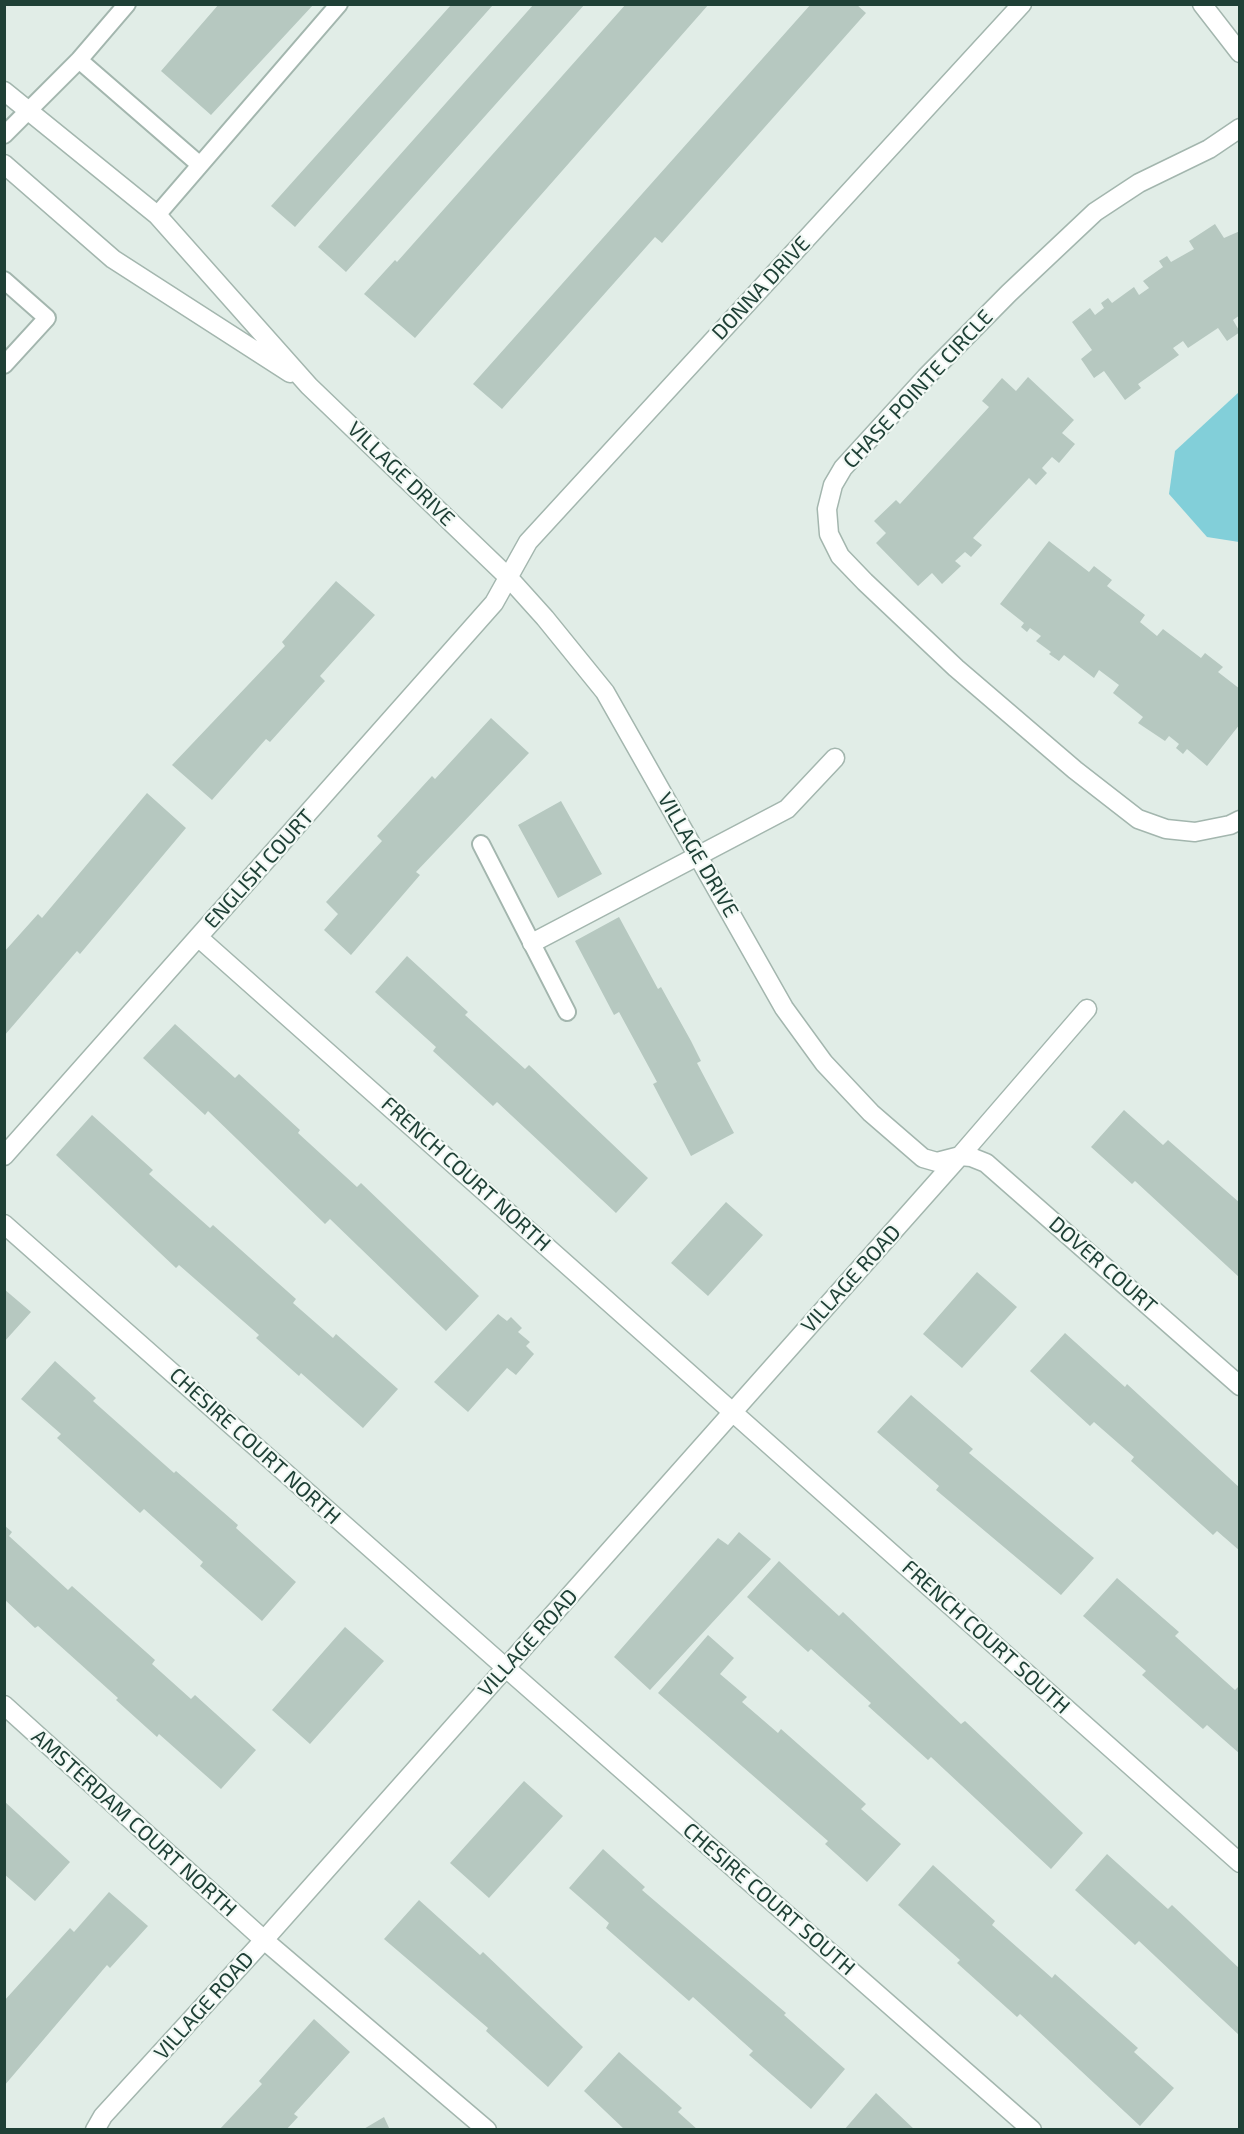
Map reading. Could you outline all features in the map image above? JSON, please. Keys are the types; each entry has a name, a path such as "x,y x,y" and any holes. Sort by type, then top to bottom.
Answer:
{"street":[{"name":"DONNA DRIVE","path":"509,578 528,542 1022,4"},
{"path":"1202,4 1239,52"},
{"name":"VILLAGE DRIVE","path":"4,90 157,215 309,386 509,578 545,618 605,692 784,1008 824,1063 871,1113 923,1158 937,1161 960,1155"},
{"name":"CHASE POINTE CIRCLE","path":"1239,128 1209,149 1139,183 1095,212 1009,292 843,468 833,485 827,509 829,534 840,556 865,582 956,668 1075,770 1138,819 1166,829 1195,832 1230,825 1239,820"},
{"name":"VILLAGE DRIVE","path":"4,164 113,259 309,386"},
{"name":"ENGLISH COURT","path":"4,1156 494,603 509,578"},
{"path":"532,943 787,809 835,758"},
{"name":"FRENCH COURT NORTH","path":"198,937 734,1411"},
{"path":"960,1155 1088,1009"},
{"name":"DOVER COURT","path":"960,1155 986,1163 1239,1386"},
{"name":"VILLAGE ROAD","path":"94,2130 104,2116 264,1940 960,1155"},
{"name":"CHESIRE COURT NORTH","path":"4,1224 506,1668"},
{"name":"FRENCH COURT SOUTH","path":"734,1411 1239,1863"},
{"name":"CHESIRE COURT SOUTH","path":"506,1668 1032,2130"},
{"name":"AMSTERDAM COURT NORTH","path":"4,1705 264,1940 480,2126"}],"lane":[{"path":"4,135 79,60 127,4"},
{"path":"157,215 339,4"},
{"path":"79,60 200,165"},
{"path":"4,280 47,318 4,365"},
{"path":"481,844 567,1012"}],"water":[{"path":"1239,392 1239,542 1207,537 1169,494 1175,451"}],"building":[{"path":"219,4 314,4 211,115 161,71"},
{"path":"534,4 585,4 346,272 318,247"},
{"path":"626,4 709,4 415,338 364,294 395,260 397,262"},
{"path":"811,4 856,4 866,13 662,243 655,237 502,409 473,384"},
{"path":"451,5 493,5 295,227 271,206"},
{"path":"1215,224 1224,238 1240,231 1240,315 1233,320 1240,332 1227,341 1218,328 1188,348 1183,341 1173,348 1179,355 1138,384 1141,388 1125,400 1104,371 1094,378 1081,359 1092,350 1072,322 1090,308 1095,315 1104,308 1101,303 1108,298 1112,303 1134,287 1139,295 1149,288 1143,281 1163,267 1159,261 1167,256 1171,262 1194,249 1189,241"},
{"path":"1028,377 1074,420 1062,433 1075,444 1059,463 1052,457 1042,468 1047,473 1036,485 1029,478 973,538 982,545 971,557 965,552 955,561 961,566 942,584 932,573 918,586 876,543 886,533 874,521 896,500 900,504 989,407 982,401 1002,378 1016,391"},
{"path":"1049,541 1089,572 1094,566 1112,580 1107,586 1145,615 1140,622 1157,636 1163,629 1201,658 1205,653 1223,667 1218,672 1240,689 1240,724 1207,766 1187,749 1183,754 1176,748 1179,744 1169,736 1165,741 1138,723 1143,717 1113,693 1119,685 1099,670 1094,678 1064,655 1059,661 1036,641 1041,636 1030,628 1027,632 1021,627 1024,623 1000,604"},
{"path":"336,581 375,615 320,676 325,681 270,742 266,739 212,800 172,765 285,646 282,642"},
{"path":"491,718 529,753 416,872 420,875 351,955 324,930 338,914 326,902 382,841 377,836 432,776 435,779"},
{"path":"147,793 186,828 80,954 77,951 4,1036 4,952 38,914 42,918"},
{"path":"561,801 602,874 558,898 518,825"},
{"path":"619,917 658,989 661,987 691,1041 701,1061 697,1063 734,1133 691,1156 653,1084 657,1082 619,1012 614,1015 575,941"},
{"path":"407,956 468,1012 465,1015 525,1069 529,1065 648,1178 616,1213 497,1102 493,1106 433,1051 436,1047 375,992"},
{"path":"175,1024 235,1078 239,1074 300,1130 298,1133 357,1187 361,1183 479,1296 446,1331 330,1219 325,1224 208,1111 205,1115 143,1058"},
{"path":"1124,1110 1163,1145 1168,1140 1240,1203 1240,1278 1135,1181 1132,1184 1091,1147"},
{"path":"92,1115 153,1170 149,1174 210,1228 213,1225 296,1299 293,1303 333,1338 336,1334 398,1389 363,1428 301,1373 299,1376 256,1338 259,1335 179,1265 176,1268 56,1155"},
{"path":"726,1202 763,1235 708,1296 671,1263"},
{"path":"977,1272 1017,1307 962,1368 923,1334"},
{"path":"4,1289 31,1312 4,1342"},
{"path":"498,1314 507,1321 511,1317 522,1328 518,1332 530,1342 526,1346 534,1354 516,1375 507,1368 468,1412 434,1382"},
{"path":"1065,1333 1125,1387 1127,1384 1240,1488 1240,1551 1217,1531 1213,1535 1131,1461 1134,1457 1094,1422 1090,1426 1030,1371"},
{"path":"55,1361 96,1398 93,1401 174,1473 176,1471 238,1525 236,1528 296,1582 262,1621 200,1566 203,1562 144,1509 140,1513 57,1438 61,1434 21,1399"},
{"path":"911,1395 973,1449 969,1453 1094,1558 1061,1595 936,1490 939,1486 877,1432"},
{"path":"4,1525 12,1532 9,1536 68,1590 72,1586 155,1660 152,1664 191,1699 195,1695 256,1750 221,1789 159,1734 157,1737 116,1700 118,1698 38,1626 35,1628 4,1599"},
{"path":"739,1532 771,1559 650,1690 614,1657 718,1538 728,1545"},
{"path":"779,1561 839,1616 843,1612 961,1724 965,1721 1083,1833 1051,1869 931,1757 928,1760 868,1706 871,1703 811,1649 808,1652 747,1597"},
{"path":"1117,1578 1179,1632 1175,1636 1235,1690 1240,1688 1240,1754 1207,1725 1203,1729 1142,1675 1146,1671 1083,1616"},
{"path":"345,1627 384,1661 310,1744 272,1710"},
{"path":"708,1635 734,1658 720,1674 747,1697 742,1702 778,1733 781,1729 866,1804 861,1809 901,1844 867,1882 825,1844 828,1841 658,1693"},
{"path":"524,1781 563,1816 489,1898 450,1863"},
{"path":"4,1801 70,1862 35,1901 4,1874"},
{"path":"603,1849 645,1887 642,1890 786,2013 784,2015 845,2069 811,2109 749,2055 753,2051 693,1997 689,2001 606,1928 609,1923 569,1888"},
{"path":"1107,1854 1168,1909 1172,1905 1240,1969 1240,2036 1139,1941 1135,1945 1075,1890"},
{"path":"933,1865 995,1921 992,1925 1052,1978 1055,1974 1138,2048 1134,2052 1174,2088 1140,2126 1020,2014 1017,2017 957,1963 960,1960 898,1905"},
{"path":"109,1892 148,1926 110,1968 107,1965 4,2086 4,2001 70,1928 74,1932"},
{"path":"419,1900 480,1955 483,1952 583,2047 548,2087 486,2031 488,2028 384,1939"},
{"path":"314,2019 350,2052 294,2114 298,2117 286,2130 219,2130 262,2084 259,2081"},
{"path":"619,2052 682,2108 678,2112 698,2130 625,2130 584,2091"},
{"path":"876,2093 915,2130 844,2130"},
{"path":"384,2117 390,2130 362,2130"}]}
